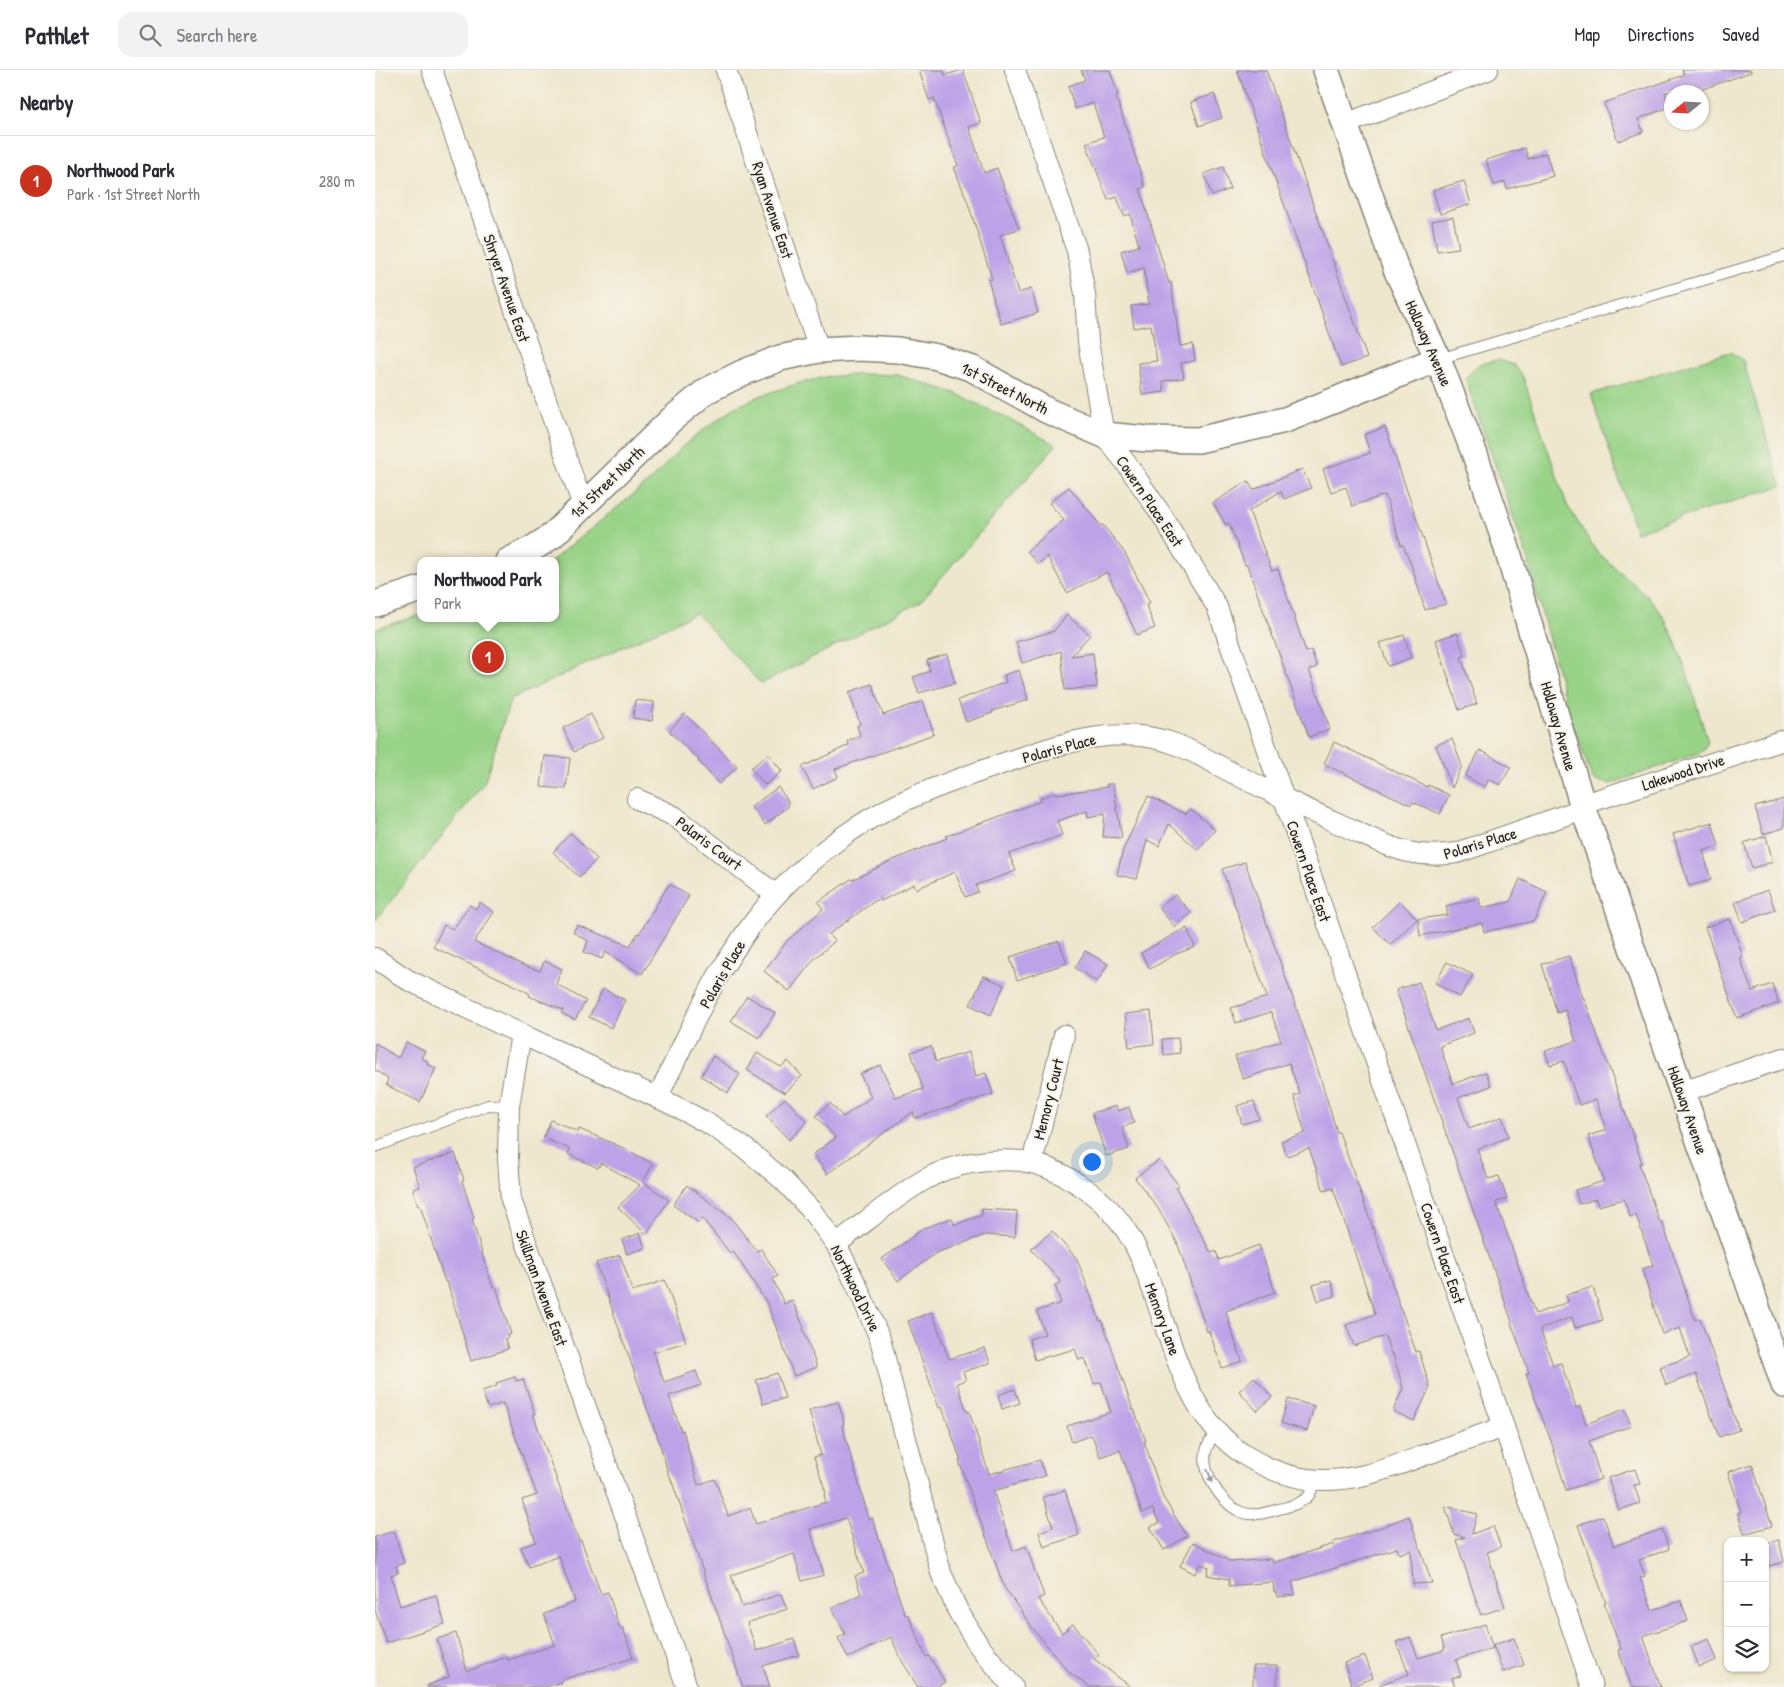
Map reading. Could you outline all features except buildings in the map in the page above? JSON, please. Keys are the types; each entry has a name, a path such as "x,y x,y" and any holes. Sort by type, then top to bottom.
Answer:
{"street":[{"name":"Shryer Avenue East","path":"431,70 583,506"},
{"name":"Ryan Avenue East","path":"726,70 819,350"},
{"name":"Cowern Place East","path":"1015,70 1077,251 1085,294 1088,342 1104,436 1163,517 1217,607 1592,1687"},
{"name":"Holloway Avenue","path":"1326,70 1395,269 1438,360 1475,456 1505,542 1583,807 1784,1385"},
{"path":"1345,124 1488,70"},
{"name":"1st Street North","path":"515,557 552,536 671,420 705,391 742,373 773,361 819,350 859,348 937,357 973,369 1048,411 1104,436 1147,440 1198,440 1285,420 1438,360"},
{"path":"375,604 417,590"},
{"name":"Polaris Place","path":"657,1098 720,973 746,932 776,895 826,850 860,826 902,802 952,780 1062,744 1093,737 1129,736 1175,744 1284,799 1397,850 1416,854 1437,856 1457,853 1574,812 1583,807"},
{"name":"Lakewood Drive","path":"1583,807 1590,802 1784,740"},
{"name":"Polaris Court","path":"637,799 674,816 776,895"},
{"path":"375,958 408,980 521,1034"},
{"name":"Northwood Drive","path":"521,1034 711,1125 746,1148 783,1180 811,1210 836,1244 880,1339 941,1573 958,1611 979,1646 1013,1687"},
{"name":"Skillman Avenue East","path":"521,1034 509,1106 508,1159 511,1200 687,1687"},
{"name":"Memory Court","path":"1032,1162 1064,1035"},
{"path":"1682,1092 1784,1058"},
{"name":"Memory Lane","path":"836,1244 925,1180 950,1168 995,1160 1032,1162 1067,1177 1090,1192 1110,1210 1127,1232 1141,1256 1183,1376 1199,1408 1215,1431 1236,1449 1259,1464 1278,1472 1305,1479 1332,1481 1360,1478 1503,1427"}],"lane":[{"path":"1438,360 1784,256"},
{"path":"375,1147 488,1105 509,1106"},
{"path":"1215,1431 1206,1449 1205,1462 1208,1473 1218,1493 1229,1506 1242,1513 1261,1515 1292,1506 1309,1496 1315,1480"}],"green space":[{"path":"1730,352 1743,360 1781,486 1636,532 1591,394"},
{"path":"1498,360 1514,365 1523,377 1567,505 1596,551 1652,601 1664,617 1686,670 1708,742 1702,752 1610,784 1593,780 1569,714 1526,554 1465,378 1479,364"},
{"path":"864,374 898,375 955,393 1056,445 920,602 761,684 696,613 511,699 484,783 375,921 375,629 417,616 417,622 559,622 559,557 556,557 651,480 682,447 734,408 760,396 799,383 825,377"}],"place":[{"name":"Northwood Park","path":"488,657"}]}
